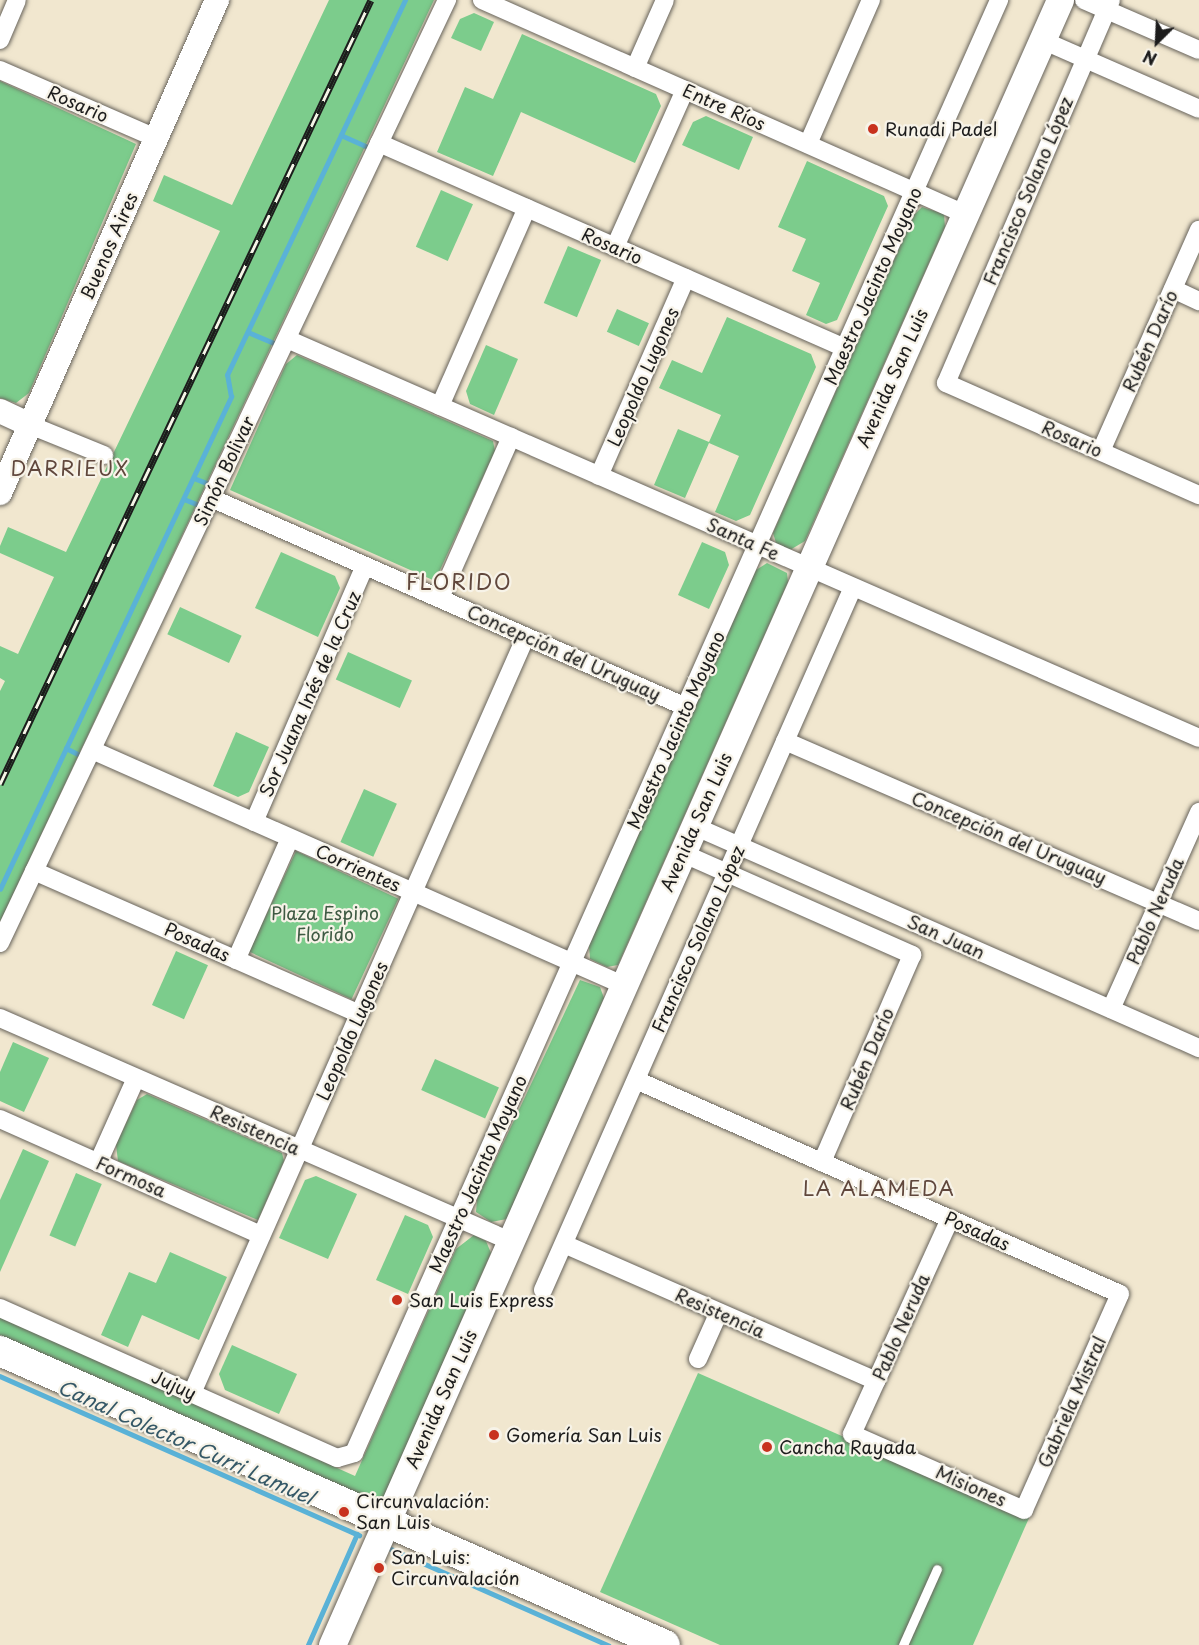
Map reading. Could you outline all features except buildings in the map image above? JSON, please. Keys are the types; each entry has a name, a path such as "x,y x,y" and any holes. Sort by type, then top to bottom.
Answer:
{"main road":[{"name":"Avenida San Luis","path":"332,1645 1060,0"},
{"path":"0,1351 665,1645"}],"street":[{"path":"0,40 17,0"},
{"name":"Buenos Aires","path":"0,493 217,0"},
{"name":"Simón Bolivar","path":"0,943 447,0"},
{"name":"Entre Ríos","path":"482,0 965,214"},
{"path":"635,68 665,0"},
{"path":"808,144 871,0"},
{"name":"Maestro Jacinto Moyano","path":"349,1458 458,1219 999,0"},
{"path":"1084,0 1109,5 1199,51"},
{"name":"Francisco Solano López","path":"945,383 1109,5"},
{"path":"1042,40 1199,109"},
{"name":"Rosario","path":"0,70 156,138"},
{"path":"615,247 685,90"},
{"name":"Rosario","path":"380,143 845,348"},
{"path":"440,406 527,208"},
{"name":"Rubén Darío","path":"1101,452 1199,230"},
{"name":"Leopoldo Lugones","path":"599,476 686,278"},
{"path":"1173,289 1199,301"},
{"name":"Santa Fe","path":"286,339 1199,738"},
{"name":"Rosario","path":"945,383 1199,495"},
{"path":"0,411 104,455"},
{"path":"440,598 511,438"},
{"name":"Concepción del Uruguay","path":"211,498 686,707"},
{"name":"Sor Juana Inés de la Cruz","path":"254,822 365,566"},
{"name":"Francisco Solano López","path":"543,1290 854,587"},
{"name":"Leopoldo Lugones","path":"192,1393 526,636"},
{"name":"Concepción del Uruguay","path":"785,741 1199,921"},
{"name":"Corrientes","path":"92,750 624,985"},
{"name":"Pablo Neruda","path":"1111,1010 1199,812"},
{"name":"San Juan","path":"694,826 1199,1048"},
{"path":"236,960 290,838"},
{"name":"San Juan","path":"682,853 912,955"},
{"name":"Posadas","path":"34,871 359,1014"},
{"name":"Rubén Darío","path":"822,1162 912,955"},
{"name":"Resistencia","path":"0,1018 510,1241"},
{"path":"98,1163 136,1078"},
{"name":"Posadas","path":"636,1080 1120,1294"},
{"name":"Formosa","path":"0,1119 261,1235"},
{"name":"Pablo Neruda","path":"852,1434 950,1219"},
{"name":"Resistencia","path":"564,1244 876,1381"},
{"name":"Gabriela Mistral","path":"1024,1510 1120,1294"},
{"name":"Jujuy","path":"0,1308 192,1393 349,1458"},
{"path":"698,1359 719,1312"},
{"name":"Misiones","path":"852,1434 1024,1510"}],"lane":[{"path":"903,1645 938,1569"}],"green space":[{"path":"329,0 434,0 0,922 0,691 5,681 0,678 0,646 18,654 54,577 0,553 0,546 8,527 66,552 220,231 153,201 164,175 232,205"},
{"path":"474,13 494,22 481,51 451,38 460,19"},
{"path":"522,34 656,94 661,106 635,163 521,112 493,176 437,152 465,87 493,99"},
{"path":"0,81 136,144 29,393 16,403 0,398"},
{"path":"706,116 753,137 739,170 682,145 693,122"},
{"path":"807,161 884,196 888,206 837,320 826,324 806,315 820,283 792,271 806,239 778,227"},
{"path":"441,190 473,204 448,261 416,247"},
{"path":"922,207 944,214 945,227 805,541 790,550 776,543 773,533 914,215"},
{"path":"568,246 601,260 577,317 544,303"},
{"path":"617,309 649,323 639,346 607,332"},
{"path":"727,317 811,354 816,367 750,515 736,521 715,512 739,456 709,443 685,498 654,485 678,429 709,442 721,415 659,388 672,360 702,373"},
{"path":"486,345 518,359 494,415 470,404 466,391"},
{"path":"297,355 493,441 495,451 435,581 230,490 286,364"},
{"path":"702,542 725,552 729,565 709,609 678,595"},
{"path":"281,552 335,576 340,588 318,637 255,608"},
{"path":"767,563 787,573 788,582 618,965 607,967 590,959 589,946 756,570"},
{"path":"180,607 242,636 229,663 167,634"},
{"path":"348,652 412,680 400,708 336,679"},
{"path":"236,732 269,747 249,792 238,797 213,786"},
{"path":"364,789 397,804 373,857 340,842"},
{"name":"Plaza Espino Florido","path":"296,851 398,899 352,999 249,952"},
{"path":"176,951 208,965 184,1019 152,1005"},
{"path":"580,980 600,987 604,998 507,1219 491,1222 476,1212 477,1199"},
{"path":"13,1042 49,1058 24,1112 0,1101 0,1072"},
{"path":"435,1059 499,1087 485,1119 421,1090"},
{"path":"147,1094 282,1153 284,1161 258,1220 118,1161 116,1145 137,1100"},
{"path":"23,1149 49,1161 0,1272 0,1200"},
{"path":"76,1173 102,1184 75,1247 49,1236"},
{"path":"316,1176 357,1194 328,1259 279,1238 305,1180"},
{"path":"405,1215 428,1225 433,1237 408,1294 376,1280"},
{"path":"474,1235 486,1241 491,1253 383,1499 377,1502 0,1335 0,1317 355,1476 456,1249"},
{"path":"170,1252 227,1277 199,1340 142,1315 128,1347 101,1335 129,1272 156,1283"},
{"path":"232,1345 297,1374 279,1414 225,1390 219,1374"},
{"name":"Cancha Rayada","path":"698,1373 1029,1518 973,1645 720,1645 600,1592"}],"waterway":[{"path":"0,889 231,397 227,375 405,0"},
{"path":"341,135 370,148"},
{"path":"248,332 278,345"},
{"path":"194,478 211,485"},
{"path":"184,499 201,506"},
{"path":"66,748 82,756"},
{"name":"Canal Colector Curri Lamuel","path":"0,1376 359,1535"},
{"path":"308,1645 357,1534"},
{"name":"Canal Colector Curri Lamuel","path":"389,1548 608,1645"}],"railway":[{"path":"0,784 371,0"}],"place":[{"name":"Runadi Padel","path":"873,129"},
{"name":"San Luis Express","path":"397,1300"},
{"name":"Gomería San Luis","path":"494,1435"},
{"name":"Cancha Rayada","path":"767,1447"},
{"name":"Circunvalación: San Luis","path":"344,1512"},
{"name":"San Luis: Circunvalación","path":"379,1568"}],"district":[{"name":"DARRIEUX","path":"70,468"},
{"name":"FLORIDO","path":"459,581"},
{"name":"LA ALAMEDA","path":"879,1188"}]}
